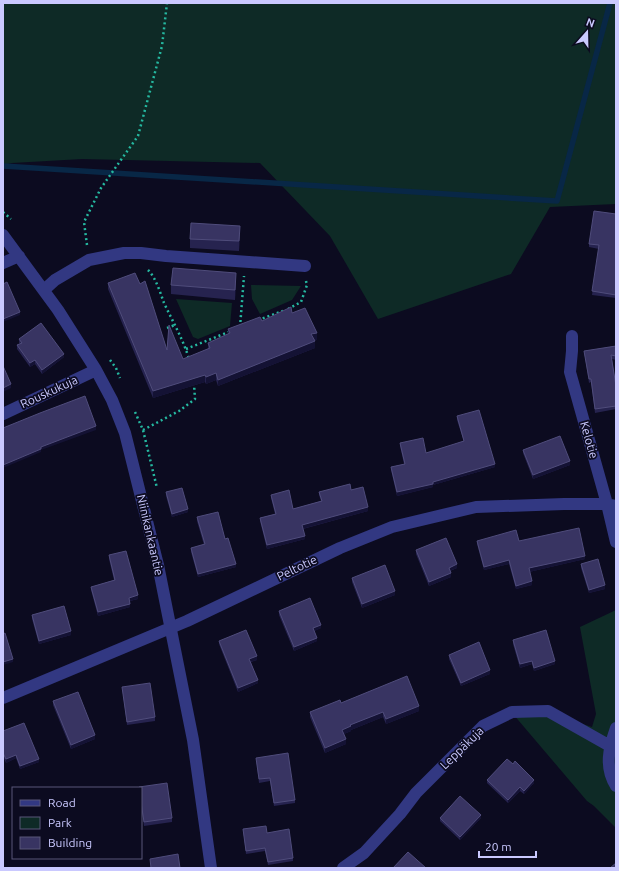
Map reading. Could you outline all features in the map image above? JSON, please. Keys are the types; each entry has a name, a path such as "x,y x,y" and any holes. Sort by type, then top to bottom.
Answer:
{"street":[{"name":"Niinikankaantie","path":"3,235 58,310 96,370 112,400 125,433 158,564 193,740 211,868"},
{"path":"44,290 55,280 89,260 124,253 141,253 305,266"},
{"path":"3,263 19,256"},
{"name":"Kelotie","path":"572,336 570,372 612,505 616,542"},
{"name":"Rouskukuja","path":"3,414 96,370"},
{"name":"Peltotie","path":"3,698 144,640 340,548 392,527 476,507 564,504 612,505"},
{"name":"Leppäkuja","path":"343,868 364,853 400,814 416,793 484,726 512,712 548,711 610,746"},
{"path":"616,728 610,746 608,761 611,779 616,786"}],"path":[{"path":"89,260 84,222 102,188 138,136 162,46 167,3"},
{"path":"3,212 11,219"},
{"path":"240,327 245,262"},
{"path":"258,320 286,310 301,302 307,285 305,266"},
{"path":"146,268 152,274 186,349 190,362"},
{"path":"167,328 175,325"},
{"path":"186,349 229,334 244,326"},
{"path":"143,430 179,411 195,399 194,381"}],"green space":[{"path":"3,3 616,3 616,204 550,207 511,274 378,319 330,236 260,163 82,159 12,163 3,165"},
{"path":"251,285 301,286 292,300 260,314 252,299"},
{"path":"176,299 232,303 230,326 198,339 193,337"},
{"path":"616,610 616,828 587,801 513,714 549,713 592,727 596,714 580,627"}],"building":[{"path":"594,211 616,214 616,295 592,291 599,245 589,244"},
{"path":"191,223 240,226 239,241 190,239"},
{"path":"173,268 236,273 235,290 171,285"},
{"path":"135,273 140,284 145,281 167,350 169,325 183,359 210,348 208,343 230,333 228,329 260,317 262,321 291,307 292,313 305,308 317,333 311,334 315,341 218,380 216,373 153,391 108,283"},
{"path":"7,282 20,312 3,319 3,284"},
{"path":"41,323 64,354 42,370 35,360 30,363 17,345 22,343 19,339"},
{"path":"616,346 616,356 611,355 616,386 616,406 595,409 591,379 589,379 584,351"},
{"path":"3,366 11,384 3,388"},
{"path":"85,396 96,426 41,447 41,449 3,465 3,428"},
{"path":"479,410 495,464 433,482 433,484 397,492 391,467 405,464 400,443 423,438 426,453 464,441 457,416"},
{"path":"560,436 570,461 533,475 523,450"},
{"path":"350,484 351,490 363,487 368,507 302,525 305,536 267,545 260,518 276,514 271,495 289,490 293,509 322,501 319,492"},
{"path":"182,488 188,509 172,514 166,492"},
{"path":"218,512 225,539 228,538 236,564 198,574 191,548 205,544 197,517"},
{"path":"579,528 585,556 529,568 532,581 516,586 509,560 484,567 477,541 516,530 519,541"},
{"path":"446,538 457,564 449,568 451,573 429,582 416,550"},
{"path":"126,551 138,595 129,598 130,604 98,612 91,587 115,580 109,555"},
{"path":"598,559 605,585 589,590 581,564"},
{"path":"385,565 395,591 362,604 352,578"},
{"path":"310,598 321,625 313,628 317,638 294,647 279,611"},
{"path":"64,606 71,631 39,641 32,615"},
{"path":"246,630 257,656 249,659 258,680 238,688 219,641"},
{"path":"546,630 555,661 534,668 532,661 520,664 513,640"},
{"path":"5,633 13,659 3,662 3,634"},
{"path":"479,642 490,670 461,683 449,655"},
{"path":"407,676 419,706 386,719 383,712 350,725 351,726 342,730 346,739 325,748 310,712 340,700 341,703"},
{"path":"150,683 155,717 127,722 122,687"},
{"path":"78,692 95,735 71,745 53,701"},
{"path":"24,723 39,759 20,766 16,755 6,759 3,753 3,731"},
{"path":"288,753 295,800 274,803 270,778 259,779 256,758"},
{"path":"507,759 513,764 515,761 534,780 524,791 520,787 508,800 487,780"},
{"path":"167,783 172,818 144,822 142,809 142,787 139,787"},
{"path":"460,796 481,815 460,837 440,818"},
{"path":"266,826 267,833 289,829 293,858 268,862 265,848 246,851 243,829"},
{"path":"408,852 426,868 393,868"},
{"path":"178,854 180,868 151,868 150,859"},
{"path":"616,863 616,868 610,868"}],"waterway":[{"path":"3,166 557,201 610,3"}]}
